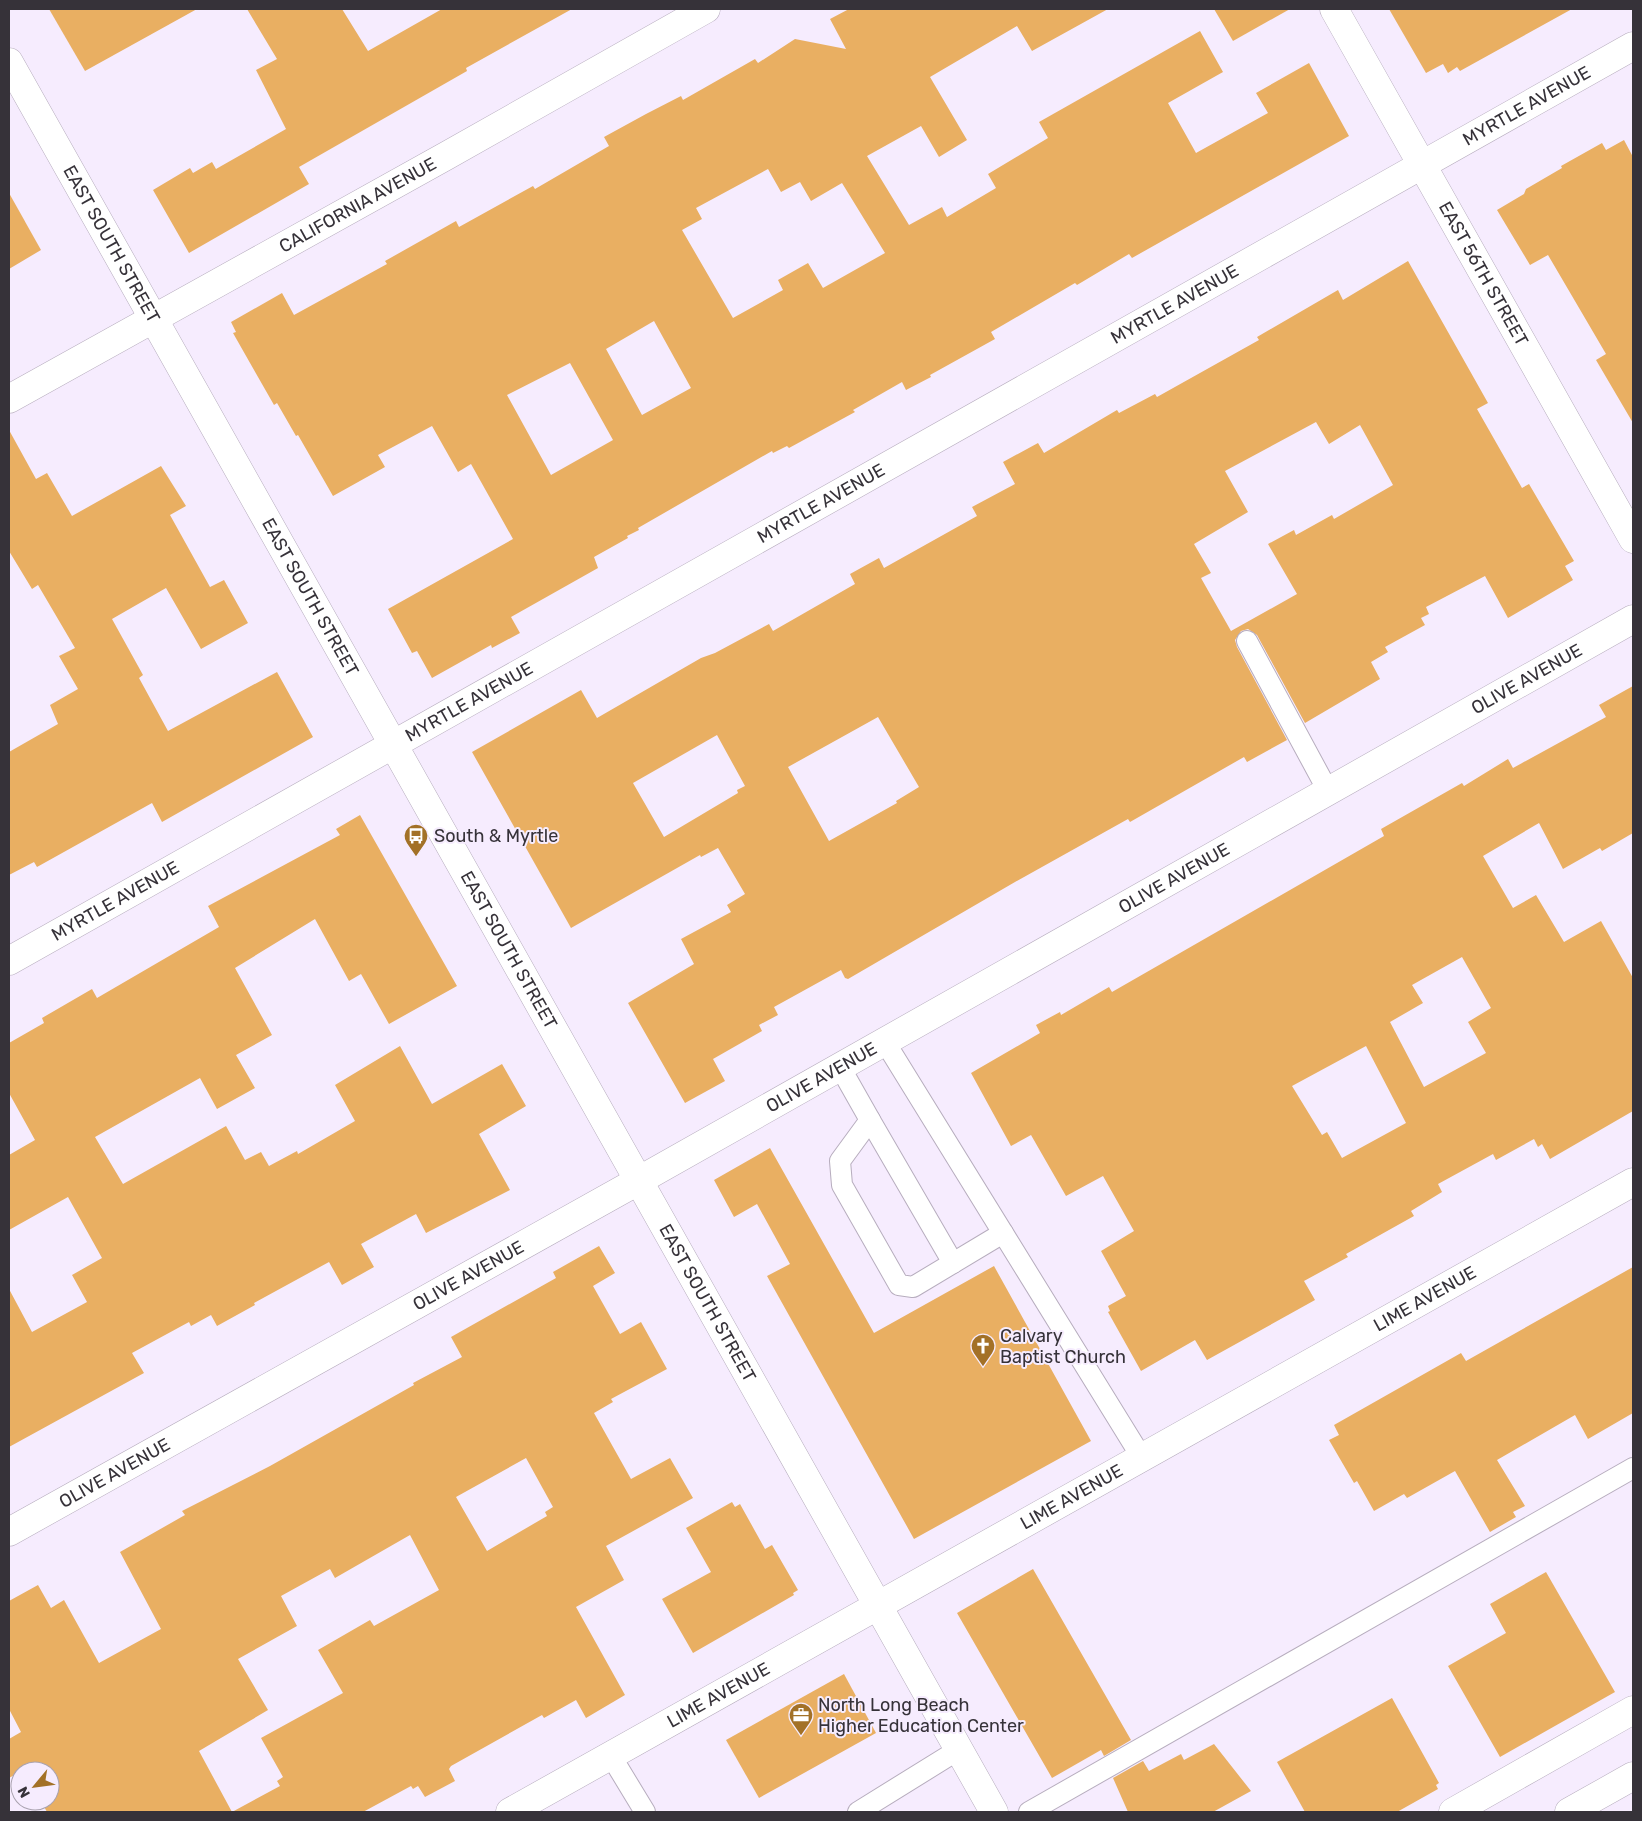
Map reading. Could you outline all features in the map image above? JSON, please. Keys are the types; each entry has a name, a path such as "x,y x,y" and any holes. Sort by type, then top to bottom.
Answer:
{"street":[{"name":"CALIFORNIA AVENUE","path":"9,399 438,161 706,9"},
{"name":"EAST 56TH STREET","path":"1334,9 1633,539"},
{"name":"MYRTLE AVENUE","path":"9,961 1633,46"},
{"name":"EAST SOUTH STREET","path":"9,62 152,319 394,743 876,1607 994,1812"},
{"name":"OLIVE AVENUE","path":"9,1532 638,1181 1633,619"},
{"name":"LIME AVENUE","path":"510,1812 1633,1182"},
{"path":"1453,1812 1633,1710"},
{"path":"1569,1812 1633,1776"}],"lane":[{"path":"1247,641 1328,791"},
{"path":"885,1042 1142,1458"},
{"path":"840,1067 953,1263"},
{"path":"870,1120 840,1161 842,1185 899,1285 913,1287 1003,1232"},
{"path":"1029,1812 1633,1468"},
{"path":"858,1812 958,1750"},
{"path":"611,1756 645,1812"}],"building":[{"path":"49,9 197,9 85,71"},
{"path":"247,9 342,9 368,51 442,9 572,9 466,68 467,71 299,167 309,184 189,253 153,190 190,168 193,173 212,162 216,169 286,129 256,70 277,59"},
{"path":"849,9 1108,9 1032,51 1017,26 930,77 967,140 939,157 921,126 867,156 909,225 942,207 947,217 996,188 988,174 1048,138 1039,122 1200,31 1223,72 1168,103 1196,153 1268,113 1256,93 1309,63 1349,136 1132,258 1129,254 1077,285 1075,283 991,332 995,339 930,375 931,377 906,390 902,382 853,410 855,412 789,448 787,446 773,453 772,451 638,528 639,530 627,536 628,538 594,557 598,568 511,617 520,633 492,648 491,645 432,678 417,651 412,653 388,609 513,539 471,464 458,472 432,426 378,455 385,467 333,496 298,435 296,436 277,403 274,405 233,333 236,332 231,322 282,293 294,315 387,264 385,261 456,221 459,227 533,186 535,189 609,146 604,137 681,96 683,100 755,59 758,63 795,39 846,49 830,19","holes":["768,169 781,192 800,182 811,201 842,183 885,253 823,288 808,263 778,280 783,290 733,318 682,230 702,219 696,208","654,321 691,388 642,415 606,349","570,363 613,440 551,475 507,395"]},
{"path":"1214,9 1290,9 1233,41"},
{"path":"1389,9 1572,9 1460,71 1457,67 1448,73 1443,64 1426,73"},
{"path":"1624,140 1633,157 1633,423 1596,360 1606,354 1548,255 1530,265 1497,210 1524,194 1526,189 1562,168 1561,166 1602,143 1606,150"},
{"path":"9,193 41,250 9,269"},
{"path":"1408,261 1488,403 1477,409 1522,488 1529,484 1574,561 1565,566 1573,580 1508,618 1485,576 1426,607 1429,614 1421,618 1425,625 1385,647 1388,652 1371,662 1380,679 1305,723 1257,635 1248,629 1241,631 1235,640 1237,647 1287,740 1247,762 1244,757 1130,822 1128,819 848,979 845,978 841,970 774,1007 778,1015 759,1025 762,1031 713,1059 725,1081 685,1103 628,1003 694,964 681,939 731,912 727,905 745,894 718,848 701,857 700,855 571,928 472,752 581,690 597,718 701,658 715,653 769,624 773,631 855,584 850,574 879,558 884,568 977,516 972,507 1015,484 1003,462 1038,443 1044,453 1117,410 1119,413 1155,394 1157,397 1259,340 1257,337 1338,290 1343,300","holes":["1316,422 1329,444 1360,425 1393,485 1334,519 1332,515 1296,535 1294,530 1268,544 1297,594 1231,631 1201,578 1211,573 1194,544 1248,512 1225,471","878,717 919,787 896,801 897,803 829,841 788,767","717,735 745,786 737,790 738,793 664,837 633,783"]},
{"path":"9,430 36,479 47,473 72,516 161,466 186,506 170,515 210,587 224,580 248,623 201,649 166,588 112,619 143,675 139,678 168,731 277,672 313,737 162,822 152,803 37,867 34,862 9,875 9,752 58,724 50,705 78,689 59,656 75,648 38,585 32,589 9,551"},
{"path":"1633,686 1633,833 1602,851 1600,848 1563,869 1539,823 1483,856 1513,908 1536,895 1564,942 1601,921 1633,978 1633,1111 1550,1159 1542,1144 1538,1147 1534,1139 1496,1160 1493,1154 1438,1184 1442,1192 1411,1211 1414,1216 1346,1254 1348,1257 1304,1281 1315,1300 1207,1360 1195,1340 1141,1371 1108,1312 1110,1311 1108,1306 1126,1296 1101,1251 1134,1231 1103,1176 1066,1196 1031,1135 1011,1146 971,1073 1040,1033 1036,1025 1060,1012 1061,1015 1109,987 1112,992 1384,836 1381,829 1462,783 1464,786 1508,759 1513,768 1606,717 1599,705","holes":["1462,957 1491,1008 1468,1022 1486,1053 1424,1087 1390,1022 1423,1003 1412,985","1366,1046 1406,1123 1342,1158 1327,1132 1322,1135 1292,1086"]},
{"path":"360,815 457,986 389,1024 361,974 349,981 315,919 235,968 272,1035 236,1055 255,1088 217,1109 200,1078 95,1137 123,1184 226,1126 245,1160 261,1152 269,1166 297,1151 298,1154 355,1121 335,1085 400,1046 432,1104 502,1064 526,1106 479,1134 510,1190 426,1233 416,1214 361,1244 374,1267 342,1285 329,1262 254,1303 255,1305 217,1326 211,1315 191,1326 189,1322 132,1353 144,1373 9,1447 9,1289 32,1332 87,1302 72,1275 102,1258 68,1197 9,1230 9,1155 35,1140 9,1093 9,1043 44,1023 42,1018 92,989 97,998 219,927 208,906 340,835 336,829"},
{"path":"770,1148 874,1333 994,1266 1091,1441 914,1539 767,1276 790,1264 757,1204 734,1217 714,1180"},
{"path":"599,1246 615,1273 593,1286 620,1334 641,1322 667,1369 611,1399 613,1402 594,1413 631,1479 670,1458 693,1498 606,1546 624,1580 576,1607 625,1695 586,1718 576,1700 544,1718 542,1715 451,1766 449,1769 455,1781 425,1797 418,1786 413,1789 411,1786 363,1812 232,1812 47,1812 60,1811 60,1761 10,1761 9,1778 9,1739 21,1732 9,1709 9,1601 38,1585 51,1608 64,1600 99,1663 161,1629 120,1552 185,1515 182,1511 270,1466 414,1385 413,1383 462,1357 451,1337 556,1278 553,1272","holes":["526,1458 553,1507 545,1512 547,1516 487,1551 456,1497","410,1535 439,1590 374,1626 370,1620 318,1650 343,1693 261,1738 283,1777 277,1781 280,1786 232,1812 199,1751 268,1710 238,1659 297,1626 281,1596 330,1569 335,1578"]},
{"path":"1633,1267 1633,1413 1588,1439 1575,1415 1497,1460 1525,1506 1513,1512 1516,1517 1490,1532 1455,1471 1407,1498 1404,1494 1374,1511 1357,1481 1354,1483 1329,1440 1339,1435 1334,1425 1461,1353 1466,1361"},
{"path":"732,1502 735,1507 740,1504 765,1549 772,1545 798,1590 793,1593 794,1595 693,1653 662,1599 711,1572 686,1528"},
{"path":"1033,1569 1131,1740 1104,1756 1101,1750 1052,1778 957,1613"},
{"path":"1546,1572 1615,1692 1500,1757 1448,1666 1506,1633 1490,1604"},
{"name":"North Long Beach Higher Education Center","path":"844,1674 876,1733 759,1798 726,1740"},
{"path":"1392,1698 1439,1783 1436,1785 1438,1789 1397,1812 1305,1812 1277,1762"},
{"path":"1214,1744 1251,1791 1213,1812 1128,1812 1113,1778 1143,1761 1149,1771 1181,1754 1184,1760"}],"place":[{"name":"South & Myrtle","path":"416,857"},
{"name":"Calvary Baptist Church","path":"983,1367"},
{"name":"North Long Beach Higher Education Center","path":"801,1736"}]}
